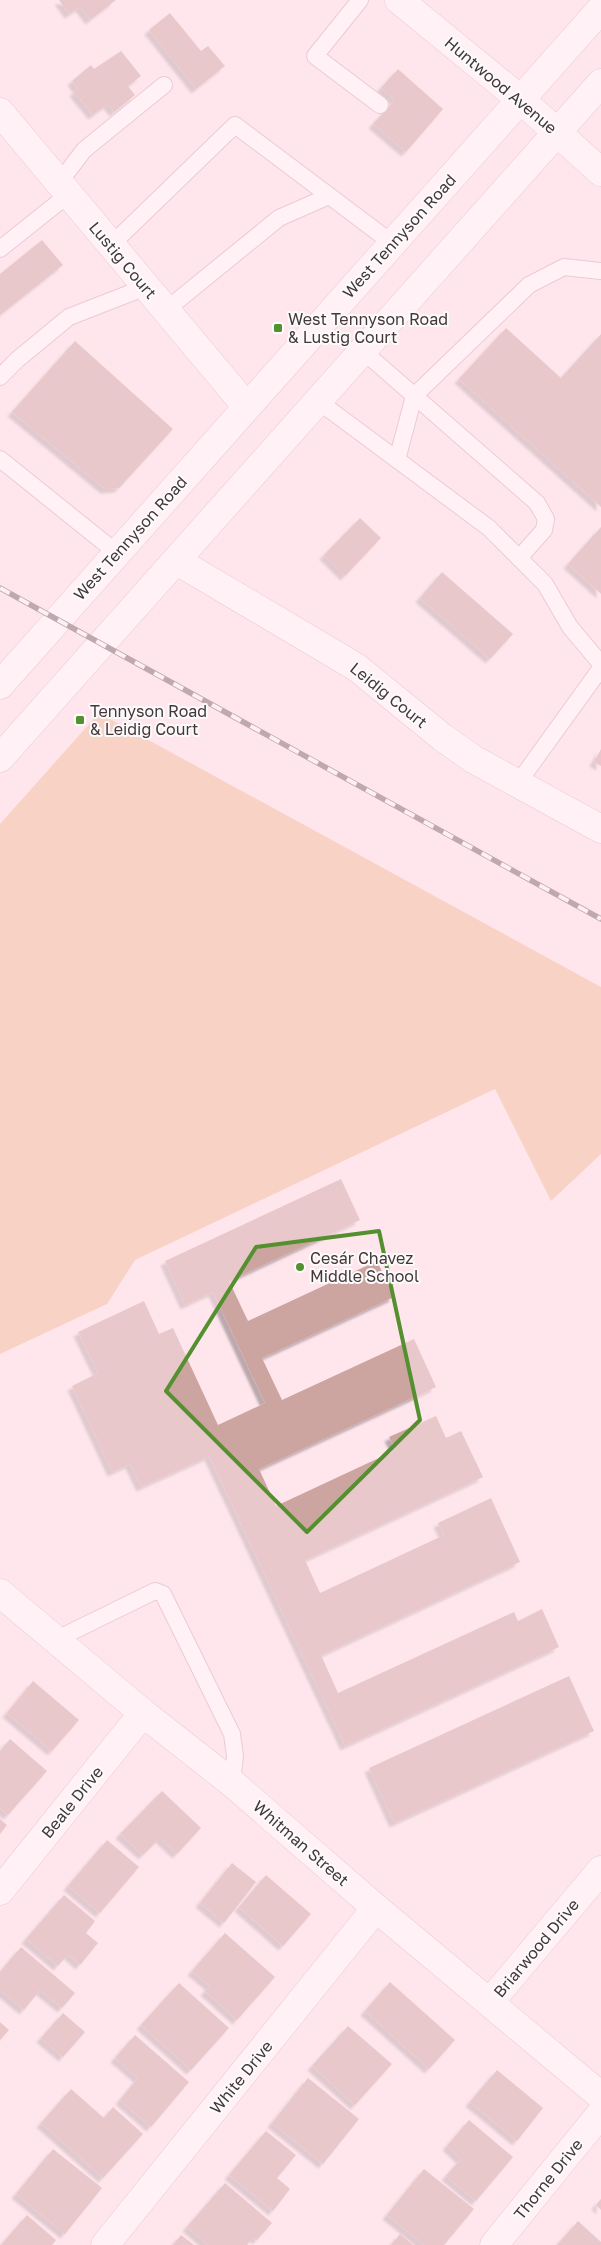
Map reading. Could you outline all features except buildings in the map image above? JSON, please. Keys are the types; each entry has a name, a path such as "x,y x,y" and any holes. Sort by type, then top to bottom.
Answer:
{"street":[{"name":"Huntwood Avenue","path":"399,0 520,99 601,172"},
{"name":"West Tennyson Road","path":"0,685 601,8"},
{"path":"0,758 601,83"},
{"name":"Lustig Court","path":"0,112 247,407"},
{"name":"Leidig Court","path":"177,561 356,666 442,737 473,758 601,829"},
{"name":"Whitman Street","path":"0,1593 143,1713 232,1783 376,1908 601,2096"},
{"name":"Beale Drive","path":"0,1891 143,1713"},
{"name":"Briarwood Drive","path":"490,2002 601,1870"},
{"name":"White Drive","path":"105,2245 376,1908"},
{"name":"Thorne Drive","path":"494,2245 601,2113"}],"lane":[{"path":"360,0 315,56 380,105"},
{"path":"0,248 64,188 84,150 164,85"},
{"path":"112,245 235,124 392,244"},
{"path":"166,310 278,218 329,196"},
{"path":"397,460 414,396 529,285 564,267 601,271"},
{"path":"0,377 18,358 69,317 146,287"},
{"path":"363,351 537,502 546,519 544,530 519,558"},
{"path":"318,401 489,528 544,584 570,627 601,666 518,783"},
{"path":"0,460 117,553"},
{"path":"56,1639 155,1591 163,1594 232,1734 235,1756 232,1783"}],"highlighted area":[{"path":"379,1231 420,1420 307,1532 166,1391 256,1247"}],"shaded area":[{"path":"99,713 601,987 601,1154 551,1201 495,1089 135,1260 107,1304 0,1354 0,824"}],"railway":[{"path":"0,588 601,919"}],"place":[{"name":"West Tennyson Road & Lustig Court","path":"278,328"},
{"name":"Tennyson Road & Leidig Court","path":"80,720"},
{"name":"Cesár Chavez Middle School","path":"300,1267"}]}
